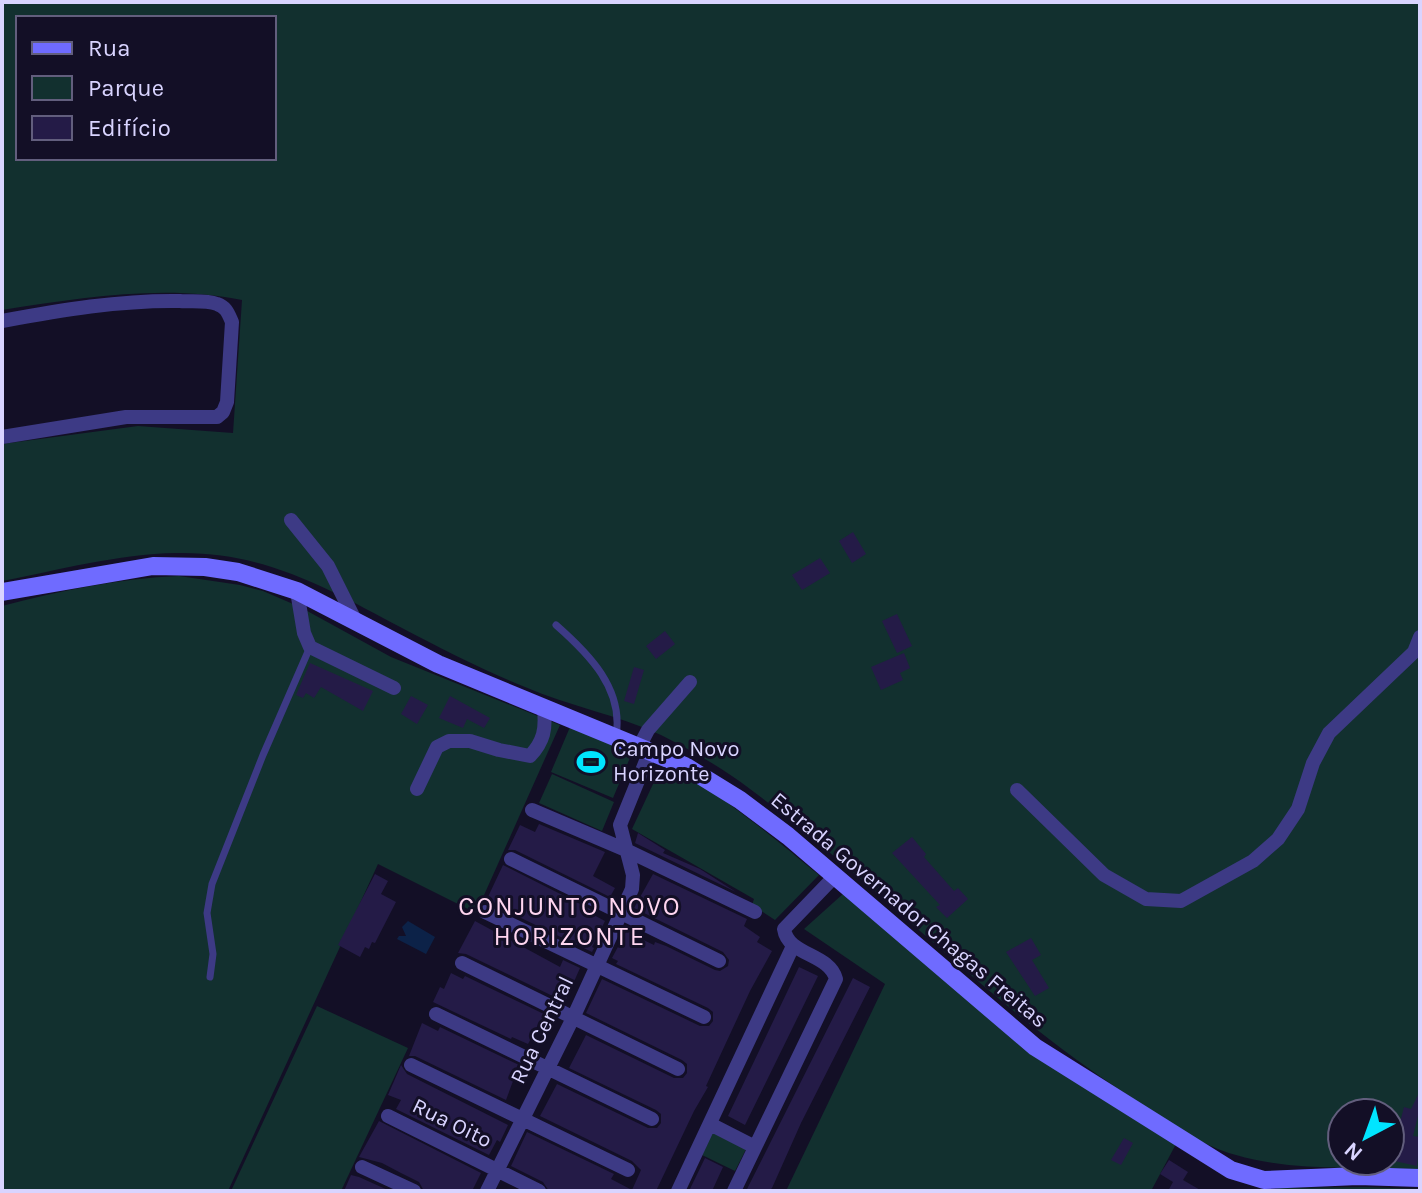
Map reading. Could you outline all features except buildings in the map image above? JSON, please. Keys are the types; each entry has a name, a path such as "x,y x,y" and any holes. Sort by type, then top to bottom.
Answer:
{"main road":[{"name":"Estrada Governador Chagas Freitas","path":"2,592 153,566 238,572 297,591 438,664 685,766 740,800 836,875 1035,1047 1215,1161 1260,1185 1358,1176 1420,1178"}],"street":[{"path":"2,321 112,304 160,301 211,302 228,311 232,322 227,402 217,417 126,417 2,437"},
{"path":"291,520 328,566 357,623"},
{"path":"297,591 304,633 310,647 394,688"},
{"path":"1017,790 1104,875 1146,899 1181,901 1253,861 1278,839 1298,809 1313,763 1329,733 1414,652 1420,637"},
{"name":"Rua Central","path":"487,1191 622,912 633,884 620,834 620,821 645,749 648,730 690,682"},
{"path":"417,789 437,747 449,741 470,741 530,756 541,744 546,727 544,709"},
{"path":"532,810 626,850 755,912"},
{"path":"511,859 719,961"},
{"path":"734,1191 836,979 835,973 826,964 793,946 784,934 786,924 836,875"},
{"path":"485,912 704,1017"},
{"path":"678,1191 793,946"},
{"path":"462,963 678,1069"},
{"path":"436,1014 652,1119"},
{"path":"411,1065 628,1170"},
{"name":"Rua Oito","path":"388,1116 539,1191"},
{"path":"710,1124 755,1147"},
{"path":"362,1167 414,1191"}],"lane":[{"path":"556,625 589,657 607,681 618,713 616,738"},
{"path":"210,977 213,954 207,913 212,884 310,647"}],"green space":[{"path":"2,2 1420,2 1420,1169 1406,1169 1406,1097 1326,1097 1326,1167 1258,1160 1222,1151 1195,1138 1080,1063 1032,1026 798,827 718,767 645,728 542,694 494,674 321,586 238,558 176,553 110,559 2,581 2,444 138,426 233,433 242,300 183,293 122,294 2,310"},
{"path":"179,576 263,591 300,607 391,657 560,725 476,913 378,864 228,1191 2,1191 2,606 90,586"},
{"name":"Campo Novo Horizonte","path":"570,727 632,753 613,798 551,772"},
{"path":"661,767 676,771 718,796 819,875 775,920 752,905 754,899 632,829"},
{"path":"552,774 614,802 602,831 539,803"},
{"path":"844,893 1176,1144 1151,1191 786,1191 885,984 804,929"},
{"path":"317,1006 408,1048 341,1191 231,1191"},
{"path":"711,1132 746,1149 735,1171 700,1154"},
{"path":"1365,1187 1420,1191 1268,1191 1279,1188"}],"water":[{"path":"408,921 435,937 426,954 397,939 406,936 402,927"}],"place":[{"name":"Campo Novo Horizonte","path":"591,762"}],"district":[{"name":"CONJUNTO NOVO HORIZONTE","path":"570,921"}]}
